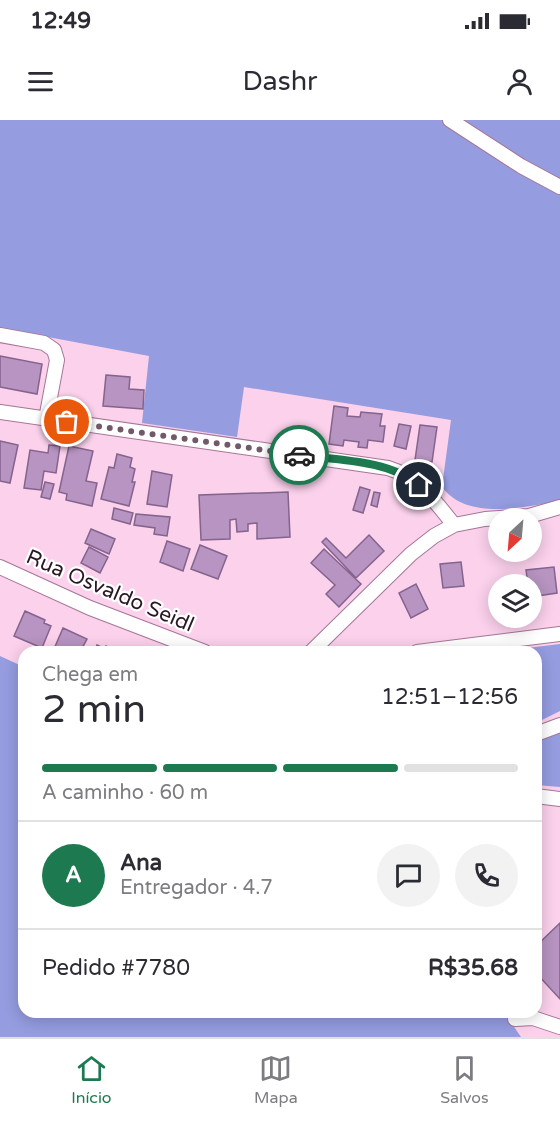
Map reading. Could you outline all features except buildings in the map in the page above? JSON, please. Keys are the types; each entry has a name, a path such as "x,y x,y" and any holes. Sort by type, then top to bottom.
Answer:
{"street":[{"path":"450,120 520,166 560,187"},
{"path":"0,335 44,343 54,350 57,360 46,419"},
{"path":"0,412 388,468 410,477 454,525"},
{"path":"317,646 411,554 434,536 454,525 484,519 529,516 560,507"},
{"name":"Rua Osvaldo Seidl","path":"0,567 90,608 189,646"},
{"path":"465,646 560,634"},
{"path":"542,732 560,725"},
{"path":"542,797 560,799"},
{"path":"515,1019 533,1018 560,1027"}],"shaded area":[{"path":"0,120 560,120 560,501 513,508 488,508 466,504 453,498 442,487 451,420 244,387 237,437 142,423 149,356 0,328"},
{"path":"560,644 560,711 542,720 542,646"},
{"path":"0,656 18,664 18,1018 508,1018 521,1037 0,1037"},
{"path":"560,730 560,787 542,786 542,738"}],"way so far":[{"path":"67,422 299,455"}],"route":[{"path":"299,455 388,468 410,477 419,485"}]}
